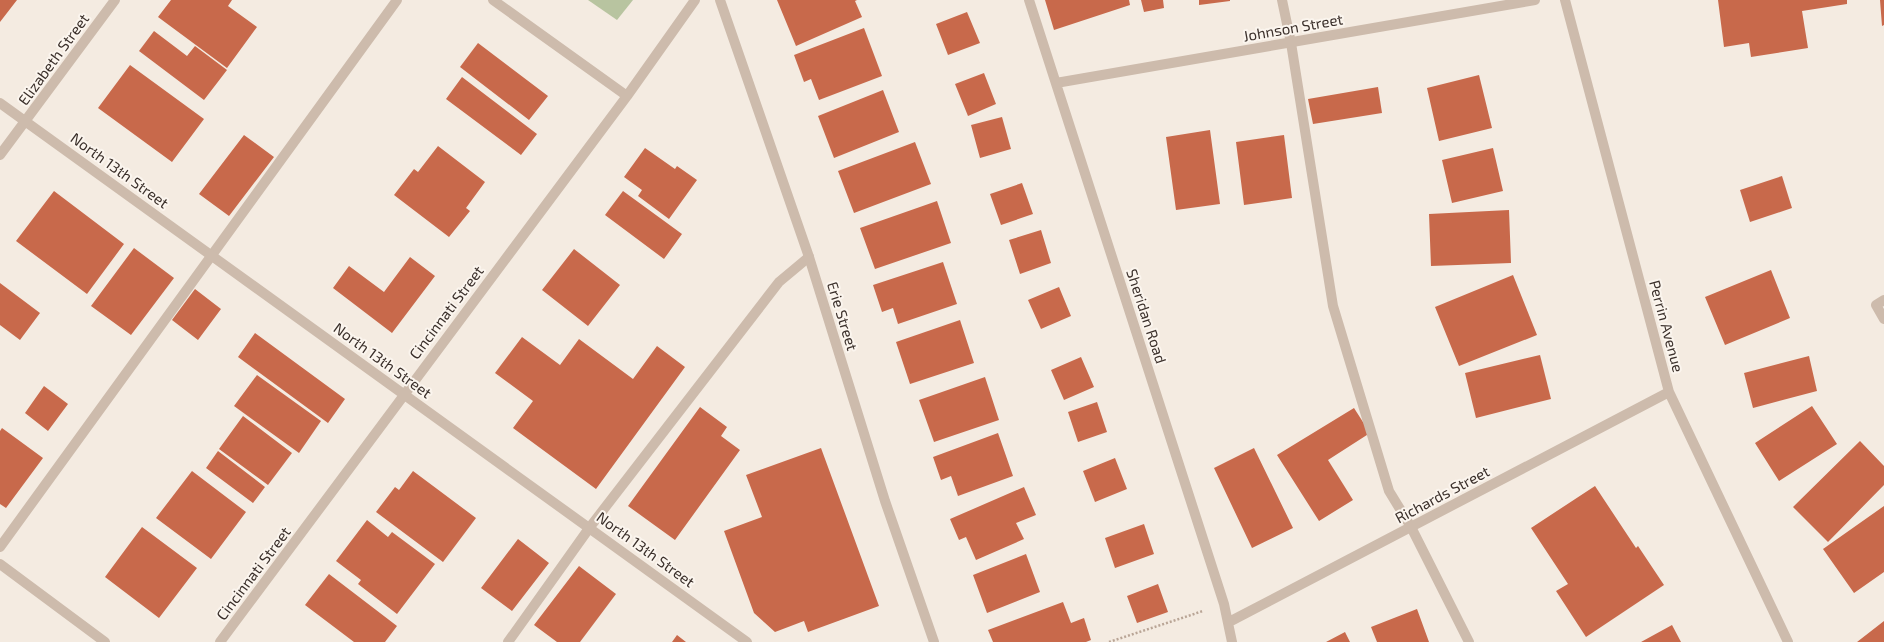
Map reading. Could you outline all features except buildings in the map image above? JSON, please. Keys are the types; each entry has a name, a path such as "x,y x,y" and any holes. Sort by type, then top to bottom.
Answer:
{"street":[{"name":"Elizabeth Street","path":"0,155 115,0"},
{"path":"0,547 397,0"},
{"path":"493,0 627,96"},
{"name":"Cincinnati Street","path":"220,642 627,96 695,0"},
{"name":"Erie Street","path":"720,0 809,258 884,501 934,642"},
{"name":"Sheridan Road","path":"1029,0 1224,604 1232,642"},
{"path":"1282,0 1291,43 1332,306 1389,491 1411,527 1469,642"},
{"name":"Johnson Street","path":"1056,83 1535,0"},
{"name":"Perrin Avenue","path":"1565,0 1669,392 1788,642"},
{"name":"North 13th Street","path":"0,103 590,527 747,642"},
{"path":"508,642 590,527 779,282 809,258"},
{"path":"1884,300 1876,305 1884,319"},
{"name":"Richards Street","path":"1228,622 1669,392"},
{"path":"0,564 105,642"}],"path":[{"path":"1109,642 1224,604"}],"green space":[{"path":"588,0 633,0 617,20"}]}
